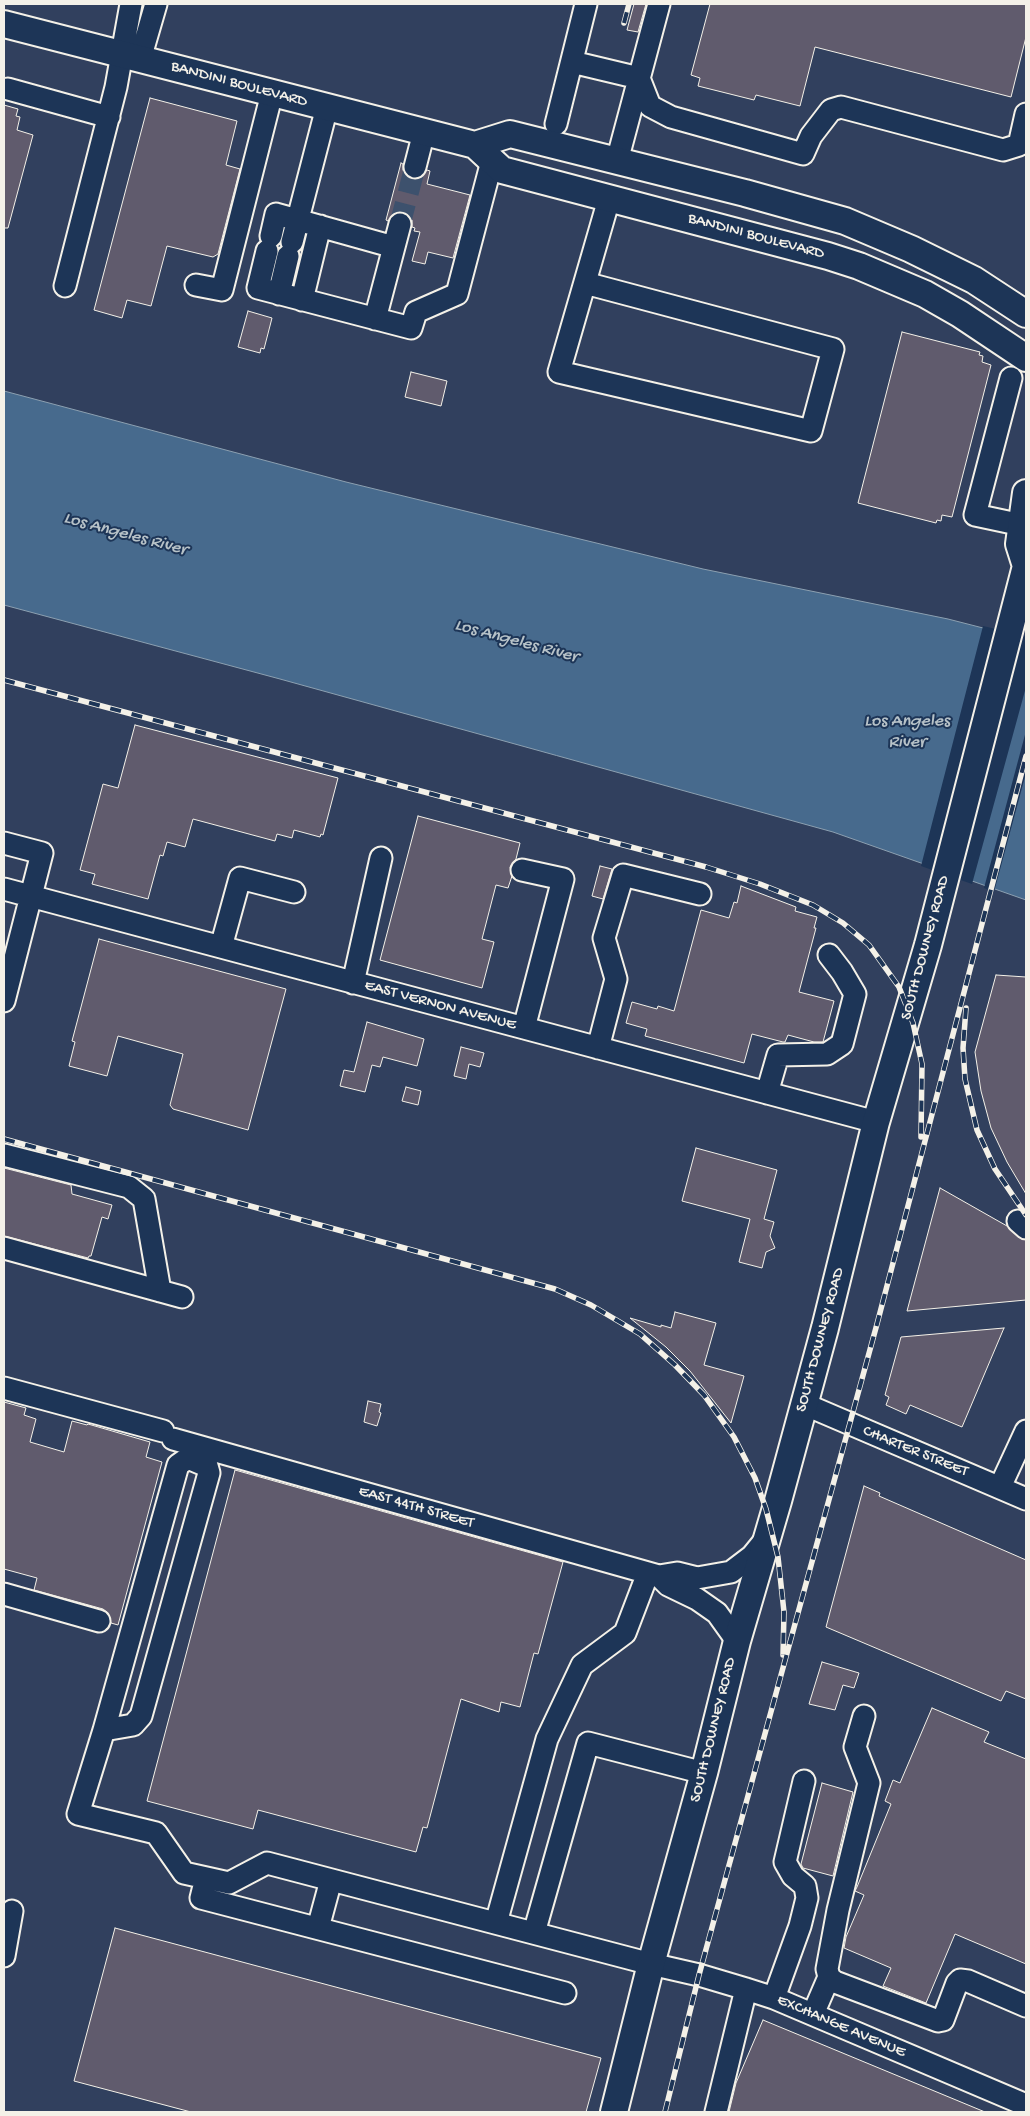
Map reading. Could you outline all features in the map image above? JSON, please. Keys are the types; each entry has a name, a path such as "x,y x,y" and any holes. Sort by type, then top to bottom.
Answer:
{"main road":[{"name":"BANDINI BOULEVARD","path":"4,24 424,132 483,153 502,170 828,256 866,269 932,298 960,314 1018,368"},
{"path":"483,153 510,134 746,193 845,221 911,249 967,276 1026,314"},
{"name":"SOUTH DOWNEY ROAD","path":"614,2112 651,1964 704,1774 737,1641 825,1328 876,1122 928,945 1026,566 1019,544 1026,493"}],"street":[{"path":"132,4 132,57"},
{"path":"65,286 108,117 156,4"},
{"path":"556,124 586,4"},
{"path":"617,161 659,4"},
{"path":"572,62 639,78"},
{"path":"639,78 650,106 671,117 803,154 811,136 831,110 841,107 1003,150 1018,144 1026,114"},
{"path":"8,89 108,117"},
{"path":"196,285 222,290 272,93"},
{"path":"327,108 292,219 280,246 274,292 411,328 416,312 457,294 483,153"},
{"path":"415,167 424,132"},
{"path":"585,283 833,349 811,432 559,372 609,199"},
{"path":"292,219 394,247"},
{"path":"374,319 400,224"},
{"path":"302,300 320,226"},
{"path":"1018,368 975,515 1022,525"},
{"path":"4,843 42,853 4,1002"},
{"path":"353,983 382,858"},
{"path":"522,870 563,879 524,1028"},
{"path":"598,1048 616,979 604,938 623,875 700,894"},
{"path":"221,947 240,878 294,892"},
{"name":"EAST VERNON AVENUE","path":"4,889 876,1122"},
{"path":"767,1093 778,1055 828,1054 842,1044 855,994 829,955"},
{"path":"4,1155 129,1186 144,1199 160,1291"},
{"path":"4,1248 182,1297"},
{"name":"EAST 44TH STREET","path":"4,1388 179,1443 654,1574 677,1573 698,1578 731,1572 752,1556 767,1538"},
{"name":"CHARTER STREET","path":"804,1404 1026,1499"},
{"path":"1000,1487 1026,1431"},
{"path":"179,1443 207,1466 209,1473 141,1716 132,1725 104,1730 178,1465 179,1443"},
{"path":"496,1923 547,1739 582,1665 625,1633 654,1574"},
{"name":"EAST 44TH STREET","path":"654,1574 668,1585 697,1599 717,1613 737,1641"},
{"path":"4,1594 99,1621"},
{"path":"813,2014 829,1978 827,1969 838,1910 869,1783 855,1747 864,1716"},
{"name":"EXCHANGE AVENUE","path":"104,1730 78,1814 156,1834 184,1873 229,1884 267,1863 699,1975 774,1998 1024,2099"},
{"path":"527,1931 588,1743 704,1774"},
{"path":"774,1998 800,1926 807,1898 805,1886 793,1876 785,1862 804,1781"},
{"path":"206,1878 201,1898 564,1993"},
{"path":"318,1928 331,1880"},
{"path":"4,1955 12,1911"},
{"path":"829,1978 834,1982 938,2021 943,2020 957,1983 960,1980 968,1981 1026,2006"},
{"path":"716,2112 746,1989"}],"shaded area":[{"path":"4,4 1026,4 1026,2112 4,2112"}],"water":[{"name":"Los Angeles River","path":"4,391 346,482 703,569 948,619 1026,639 1026,900 833,832 280,679 4,605"}],"pier":[{"path":"983,626 1026,636 1026,687 972,884 921,866"},
{"path":"1026,731 1026,773 994,892 984,888"}],"building":[{"path":"634,4 646,4 638,32 627,30"},
{"path":"710,4 1026,4 1026,37 1011,97 815,47 800,106 756,95 754,100 698,86 700,78 691,75"},
{"path":"150,98 237,121 226,165 240,169 218,254 213,257 167,246 151,306 127,300 122,318 94,310"},
{"path":"4,105 18,109 16,116 20,117 17,130 33,135 8,228 4,228"},
{"path":"401,163 403,164 406,176 411,179 419,179 427,170 430,171 427,184 470,195 453,258 428,252 425,264 412,261 420,232 414,231 415,228 412,227 412,220 404,212 396,212 388,221 386,220"},
{"path":"248,311 272,318 264,349 261,348 260,353 238,347"},
{"path":"902,332 980,352 979,355 983,356 982,362 991,365 952,517 942,515 941,521 937,520 936,523 858,503"},
{"path":"411,372 447,381 441,406 405,397"},
{"path":"135,725 338,778 323,835 321,834 320,837 294,830 292,838 277,834 275,841 193,819 185,847 167,842 163,856 160,855 148,899 92,884 95,874 80,870 103,784 118,788"},
{"path":"418,816 520,843 516,859 510,867 512,876 508,888 496,885 482,939 494,942 482,988 380,960"},
{"path":"600,866 612,869 603,899 592,896"},
{"path":"741,886 796,907 795,911 817,917 814,928 816,928 799,992 834,1001 823,1042 814,1042 788,1035 785,1042 783,1042 752,1034 744,1063 645,1036 647,1029 626,1023 632,1002 657,1009 658,1006 674,1011 701,910 729,918 734,902 737,903"},
{"path":"99,939 286,989 248,1130 173,1109 170,1105 183,1054 118,1036 107,1076 69,1066 75,1042 72,1041"},
{"path":"996,975 1026,977 1026,1194 1007,1162 991,1128 981,1091 975,1052"},
{"path":"367,1022 424,1039 417,1066 383,1057 380,1067 372,1065 365,1092 340,1086 344,1070 354,1072"},
{"path":"461,1047 484,1053 480,1067 469,1064 466,1079 454,1076"},
{"path":"406,1087 421,1091 418,1105 402,1101"},
{"path":"696,1148 777,1170 764,1219 774,1222 770,1236 775,1248 766,1252 762,1268 739,1262 750,1219 682,1201"},
{"path":"4,1168 71,1185 72,1194 112,1205 108,1219 102,1217 91,1256 88,1258 4,1236"},
{"path":"940,1188 1007,1226 1018,1237 1026,1240 1026,1300 907,1311"},
{"path":"675,1312 716,1323 704,1365 744,1376 731,1423 690,1371 666,1347 630,1318 671,1328"},
{"path":"1004,1328 962,1427 910,1405 906,1414 886,1405 889,1397 885,1395 901,1337"},
{"path":"368,1401 381,1404 379,1412 381,1413 377,1426 364,1422"},
{"path":"4,1402 26,1408 24,1415 36,1419 30,1442 64,1452 72,1421 150,1442 146,1457 162,1462 118,1625 111,1623 108,1613 103,1609 34,1590 37,1578 4,1569"},
{"path":"235,1470 563,1562 538,1654 534,1653 520,1707 501,1702 499,1712 461,1699 427,1828 423,1827 416,1852 258,1810 253,1829 147,1801"},
{"path":"864,1486 880,1493 879,1496 1026,1560 1026,1699 1006,1691 1001,1701 826,1627"},
{"path":"822,1662 859,1673 854,1688 843,1685 835,1710 809,1704"},
{"path":"932,1708 989,1732 984,1742 1026,1759 1026,1964 955,1934 926,2003 883,1986 891,1968 844,1948 846,1937 864,1895 855,1891 891,1804 885,1801 893,1780 900,1783"},
{"path":"822,1783 853,1792 833,1876 803,1868 801,1864"},
{"path":"115,1928 601,2058 586,2112 191,2112 74,2081"},
{"path":"763,2020 985,2112 729,2112 736,2083"}],"tunnel":[{"path":"400,224 415,167"},
{"path":"278,253 281,239"}],"railway":[{"path":"624,23 629,4"},
{"path":"4,680 706,867 760,884 813,905 843,923 869,945 899,987 913,1023 922,1064 921,1137"},
{"path":"665,2112 699,1975 877,1324 1026,756"},
{"path":"966,1008 963,1048 965,1079 977,1130 995,1169 1026,1215"},
{"path":"4,1139 555,1289 591,1305 640,1334 675,1365 704,1395 734,1437 755,1478 766,1509 778,1557 784,1612 783,1655"}]}
